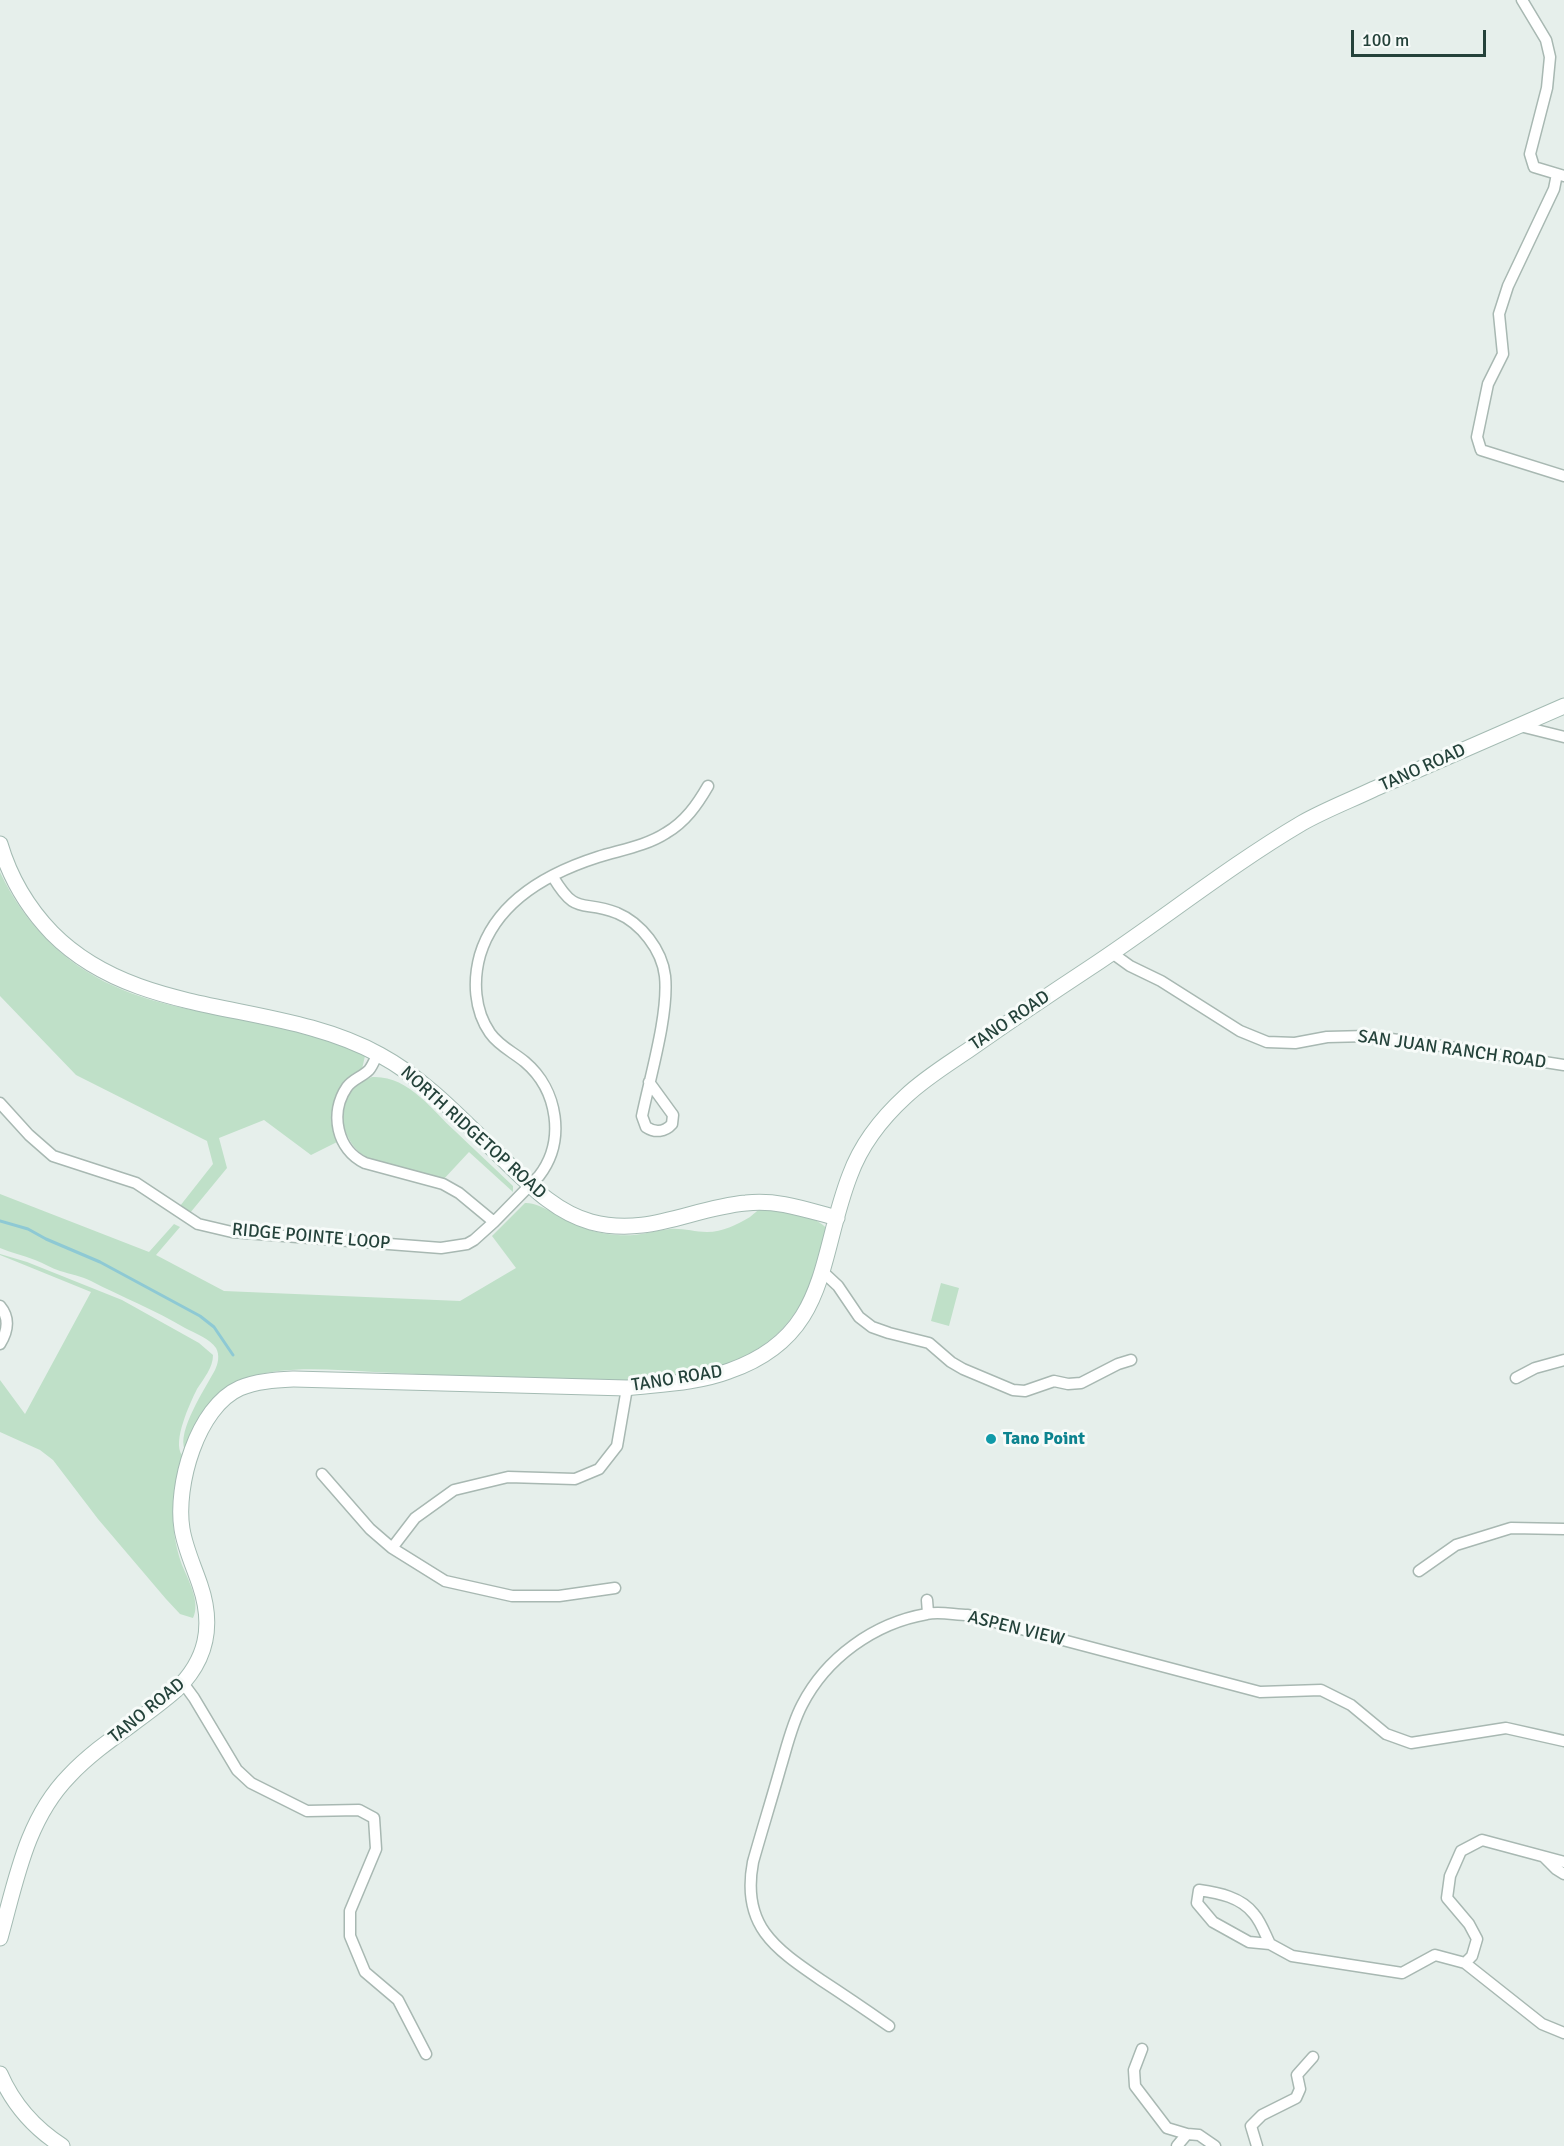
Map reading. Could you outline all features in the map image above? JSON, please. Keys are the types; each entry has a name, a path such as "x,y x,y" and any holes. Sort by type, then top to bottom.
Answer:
{"street":[{"path":"1522,0 1546,40 1551,57 1547,88 1530,154 1534,167 1560,175 1508,286 1499,314 1503,354 1488,384 1476,438 1481,450 1564,476"},
{"name":"TANO ROAD","path":"0,1938 30,1834 53,1794 80,1765 183,1683 199,1660 207,1624 203,1596 183,1536 180,1515 182,1491 190,1457 205,1423 216,1406 232,1392 260,1382 294,1379 627,1388 681,1382 722,1374 761,1357 786,1338 801,1319 816,1293 850,1173 876,1129 907,1095 1189,897 1304,821 1564,706"},
{"path":"1520,726 1564,737"},
{"name":"RIDGE POINTE LOOP","path":"0,1102 29,1135 53,1156 136,1183 198,1224 232,1232 441,1248 467,1244 494,1222 530,1186 544,1169 554,1142 555,1121 551,1099 541,1079 498,1043 490,1033 478,1008 476,982 480,955 485,941 501,915 521,895 578,864 644,843 664,834 689,814 708,786"},
{"name":"NORTH RIDGETOP ROAD","path":"0,844 17,886 34,913 70,949 99,969 115,978 151,991 324,1031 378,1053 424,1085 530,1186 566,1212 588,1221 615,1226 654,1224 724,1206 758,1202 789,1205 837,1218"},
{"path":"553,876 563,893 572,902 613,912 636,925 660,958 665,978 664,1007 649,1082"},
{"name":"SAN JUAN RANCH ROAD","path":"1112,953 1240,1031 1266,1042 1295,1043 1327,1037 1368,1036 1564,1065"},
{"path":"378,1053 371,1066 349,1084 341,1099 337,1112 338,1127 346,1148 365,1163 443,1184 459,1193 494,1222"},
{"path":"823,1272 838,1286 859,1317 872,1327 929,1343 963,1369 1013,1390 1025,1391 1053,1381 1068,1384 1081,1383 1131,1360"},
{"path":"0,1306 6,1314 7,1323 0,1344"},
{"path":"1516,1378 1535,1368 1564,1360"},
{"path":"392,1548 415,1518 454,1490 508,1477 575,1479 599,1469 617,1446 627,1388"},
{"path":"322,1474 370,1529 392,1548 445,1581 512,1596 559,1596 615,1588"},
{"path":"1419,1571 1456,1545 1511,1528 1564,1529"},
{"path":"927,1600 928,1613"},
{"name":"ASPEN VIEW","path":"889,2026 777,1948 760,1927 751,1897 751,1874 791,1731 801,1706 812,1687 837,1658 858,1642 883,1629 928,1613 968,1616 1260,1692 1321,1690 1351,1705 1386,1734 1410,1743 1506,1728 1564,1741"},
{"path":"183,1683 237,1770 251,1783 307,1811 359,1810 374,1818 376,1849 350,1911 350,1936 365,1972 398,2000 426,2055"},
{"path":"1465,1963 1472,1956 1477,1939 1469,1924 1447,1898 1450,1876 1461,1851 1482,1840 1564,1862"},
{"path":"1544,1856 1564,1874"},
{"path":"1270,1944 1254,1914 1240,1901 1220,1893 1199,1890 1197,1903 1213,1922 1249,1942 1270,1944 1292,1956 1402,1973 1435,1955 1465,1963 1542,2024 1564,2033"},
{"path":"1142,2049 1134,2070 1135,2086 1167,2128 1199,2135 1215,2146"},
{"path":"1257,2146 1251,2126 1262,2115 1296,2098 1300,2089 1297,2075 1313,2057"},
{"path":"0,2074 5,2096 35,2126 62,2146"},
{"path":"1177,2146 1187,2134"}],"green space":[{"path":"0,872 20,908 47,940 78,966 96,977 149,999 186,1009 305,1033 365,1056 362,1069 339,1092 332,1110 331,1119 337,1142 311,1155 264,1120 219,1138 227,1168 190,1213 180,1206 213,1164 207,1141 76,1075 0,996"},
{"path":"372,1077 397,1082 418,1095 513,1186 513,1192 469,1152 442,1181 430,1175 390,1166 366,1157 348,1137 342,1114 353,1089"},
{"path":"0,1194 149,1252 174,1224 180,1227 156,1255 224,1291 460,1301 516,1268 492,1236 525,1203 538,1206 590,1230 615,1235 634,1235 670,1229 713,1232 729,1228 767,1208 806,1216 826,1228 816,1268 798,1308 773,1338 741,1358 704,1371 665,1378 624,1381 326,1370 277,1371 247,1378 185,1450 183,1442 188,1421 217,1365 216,1348 198,1334 91,1281 0,1248"},
{"path":"0,1254 27,1262 122,1300 199,1343 213,1355 210,1369 197,1389 183,1422 179,1441 182,1455 174,1496 175,1537 182,1565 195,1598 193,1618 180,1614 166,1599 98,1519 53,1460 40,1450 0,1432 0,1380 25,1414 91,1292"},
{"path":"941,1283 959,1288 949,1326 931,1321"}],"waterway":[{"path":"0,1221 28,1229 100,1262 200,1316 214,1327 233,1355"}],"place":[{"name":"Tano Point","path":"991,1439"}]}
